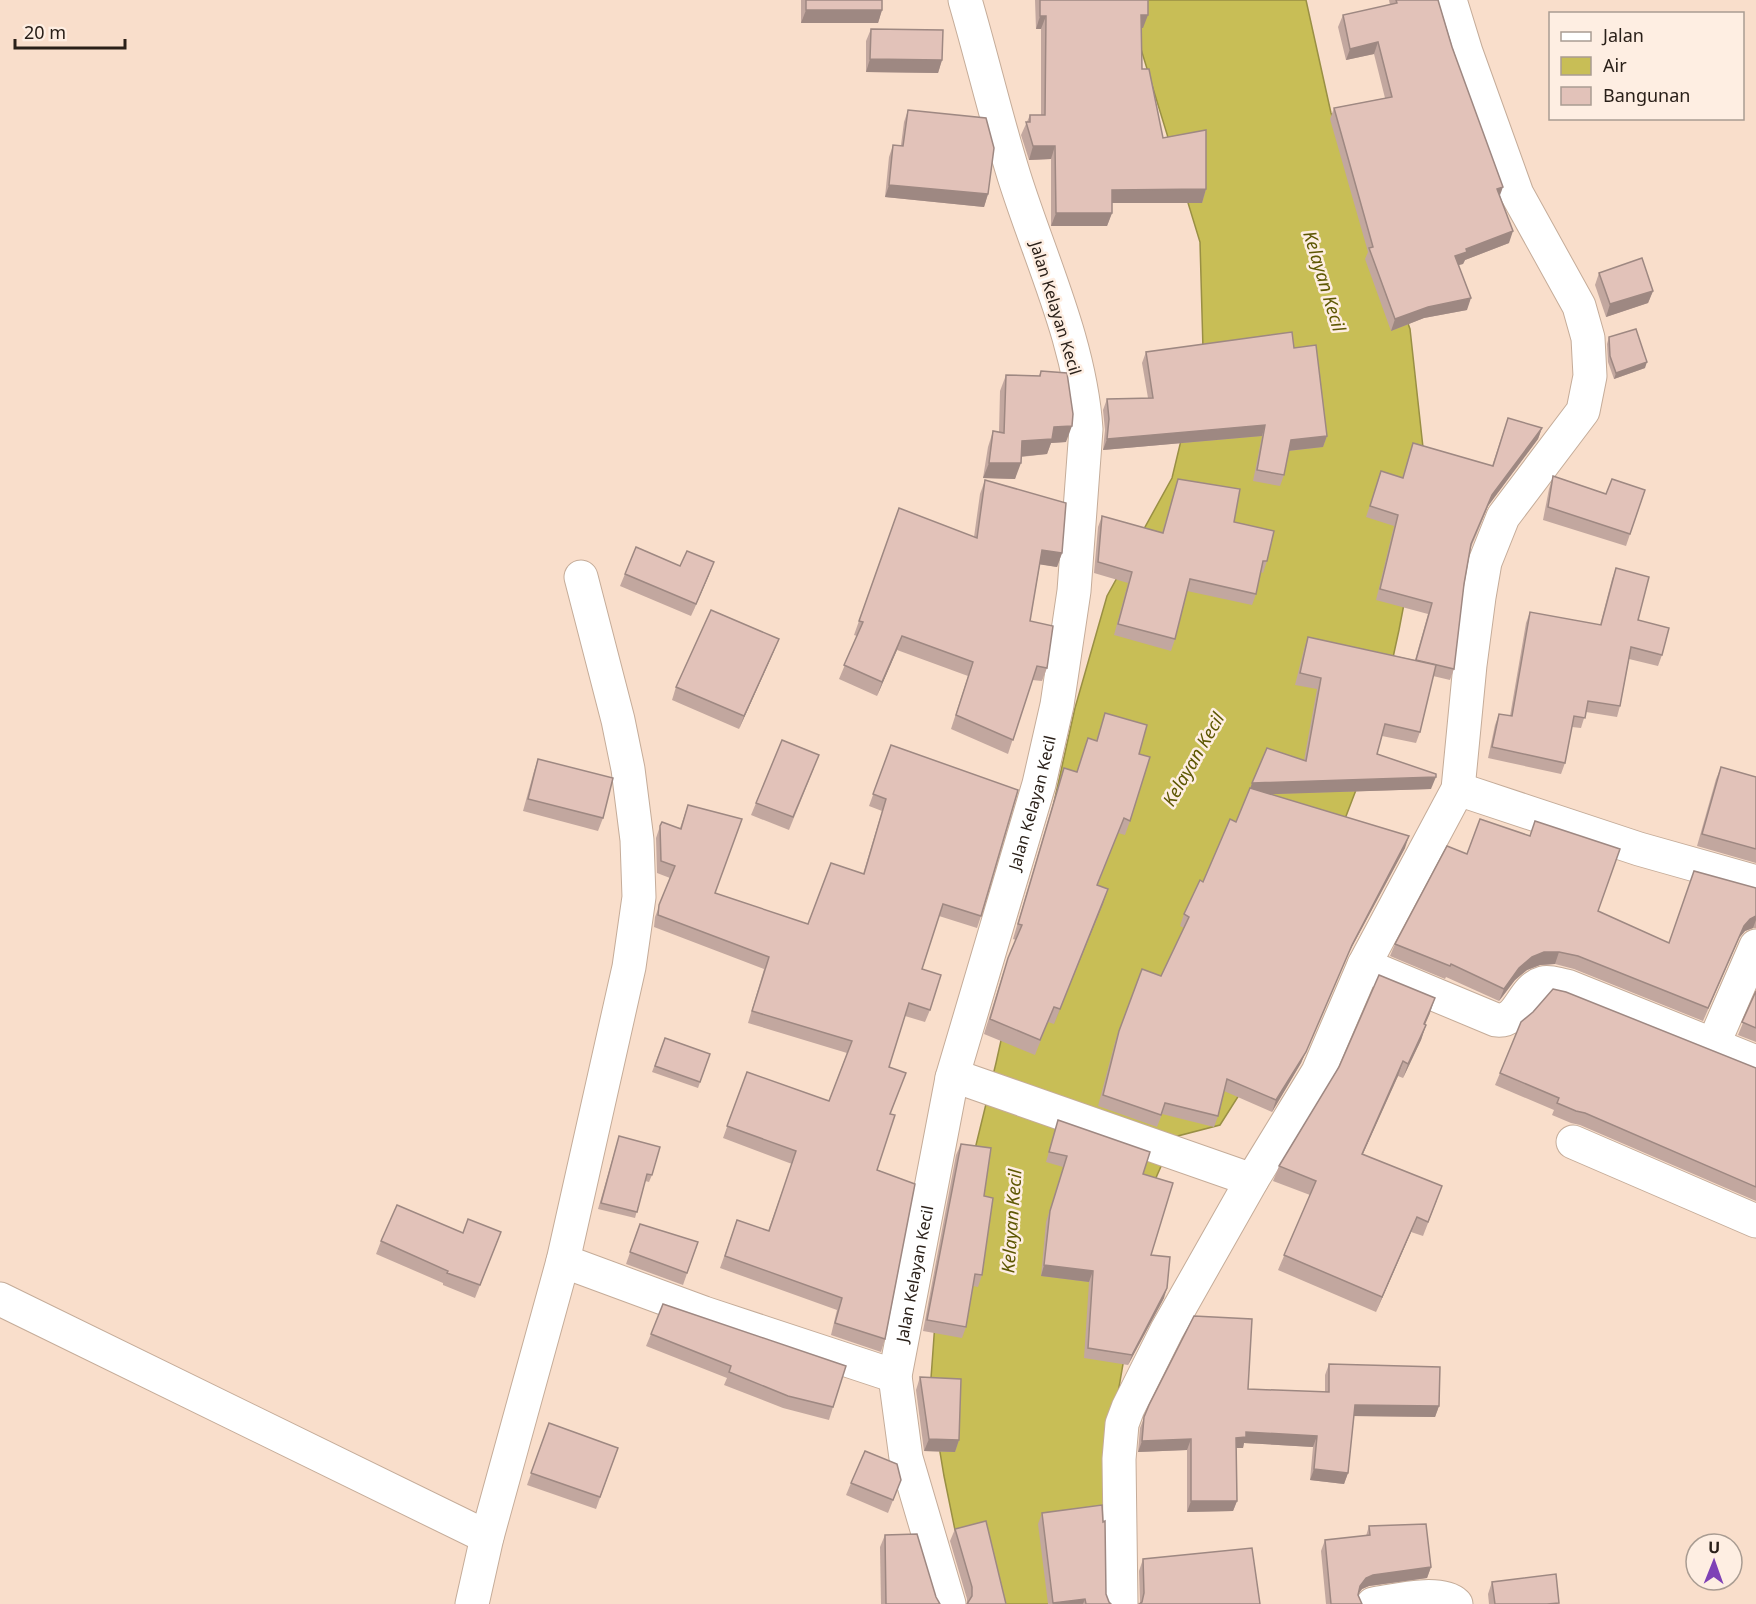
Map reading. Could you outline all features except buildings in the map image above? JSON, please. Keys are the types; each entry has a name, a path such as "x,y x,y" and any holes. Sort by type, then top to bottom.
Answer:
{"street":[{"name":"Jalan Kelayan Kecil","path":"949,1604 906,1458 895,1376 960,1080 1039,784 1057,705 1074,591 1086,429 1075,361 1014,175 966,0"},
{"path":"1121,1604 1119,1459 1122,1424 1128,1408 1167,1330 1252,1180 1318,1072 1364,965 1458,789 1472,654 1485,562 1503,517 1583,411 1590,376 1588,338 1579,306 1517,194 1466,52 1450,0"},
{"path":"472,1604 487,1537 563,1261 629,967 639,897 637,840 628,769 618,720 581,577"},
{"path":"1458,789 1639,849 1756,882"},
{"path":"1713,1046 1756,946"},
{"path":"1364,965 1496,1020 1504,1021 1510,1018 1530,990 1542,983 1567,986 1756,1062"},
{"path":"960,1080 1252,1180"},
{"path":"1573,1142 1756,1221"},
{"path":"563,1261 704,1313 895,1376"},
{"path":"0,1299 487,1537"},
{"path":"1373,1604 1433,1596 1446,1598 1456,1604"}],"water":[{"name":"Kelayan Kecil","path":"1126,0 1306,0 1331,113 1410,329 1427,484 1375,740 1241,1092 1220,1125 1174,1137 1155,1180 1115,1410 1115,1604 970,1604 944,1476 930,1392 936,1309 996,1063 1075,708 1107,596 1172,478 1203,349 1200,242"}]}
